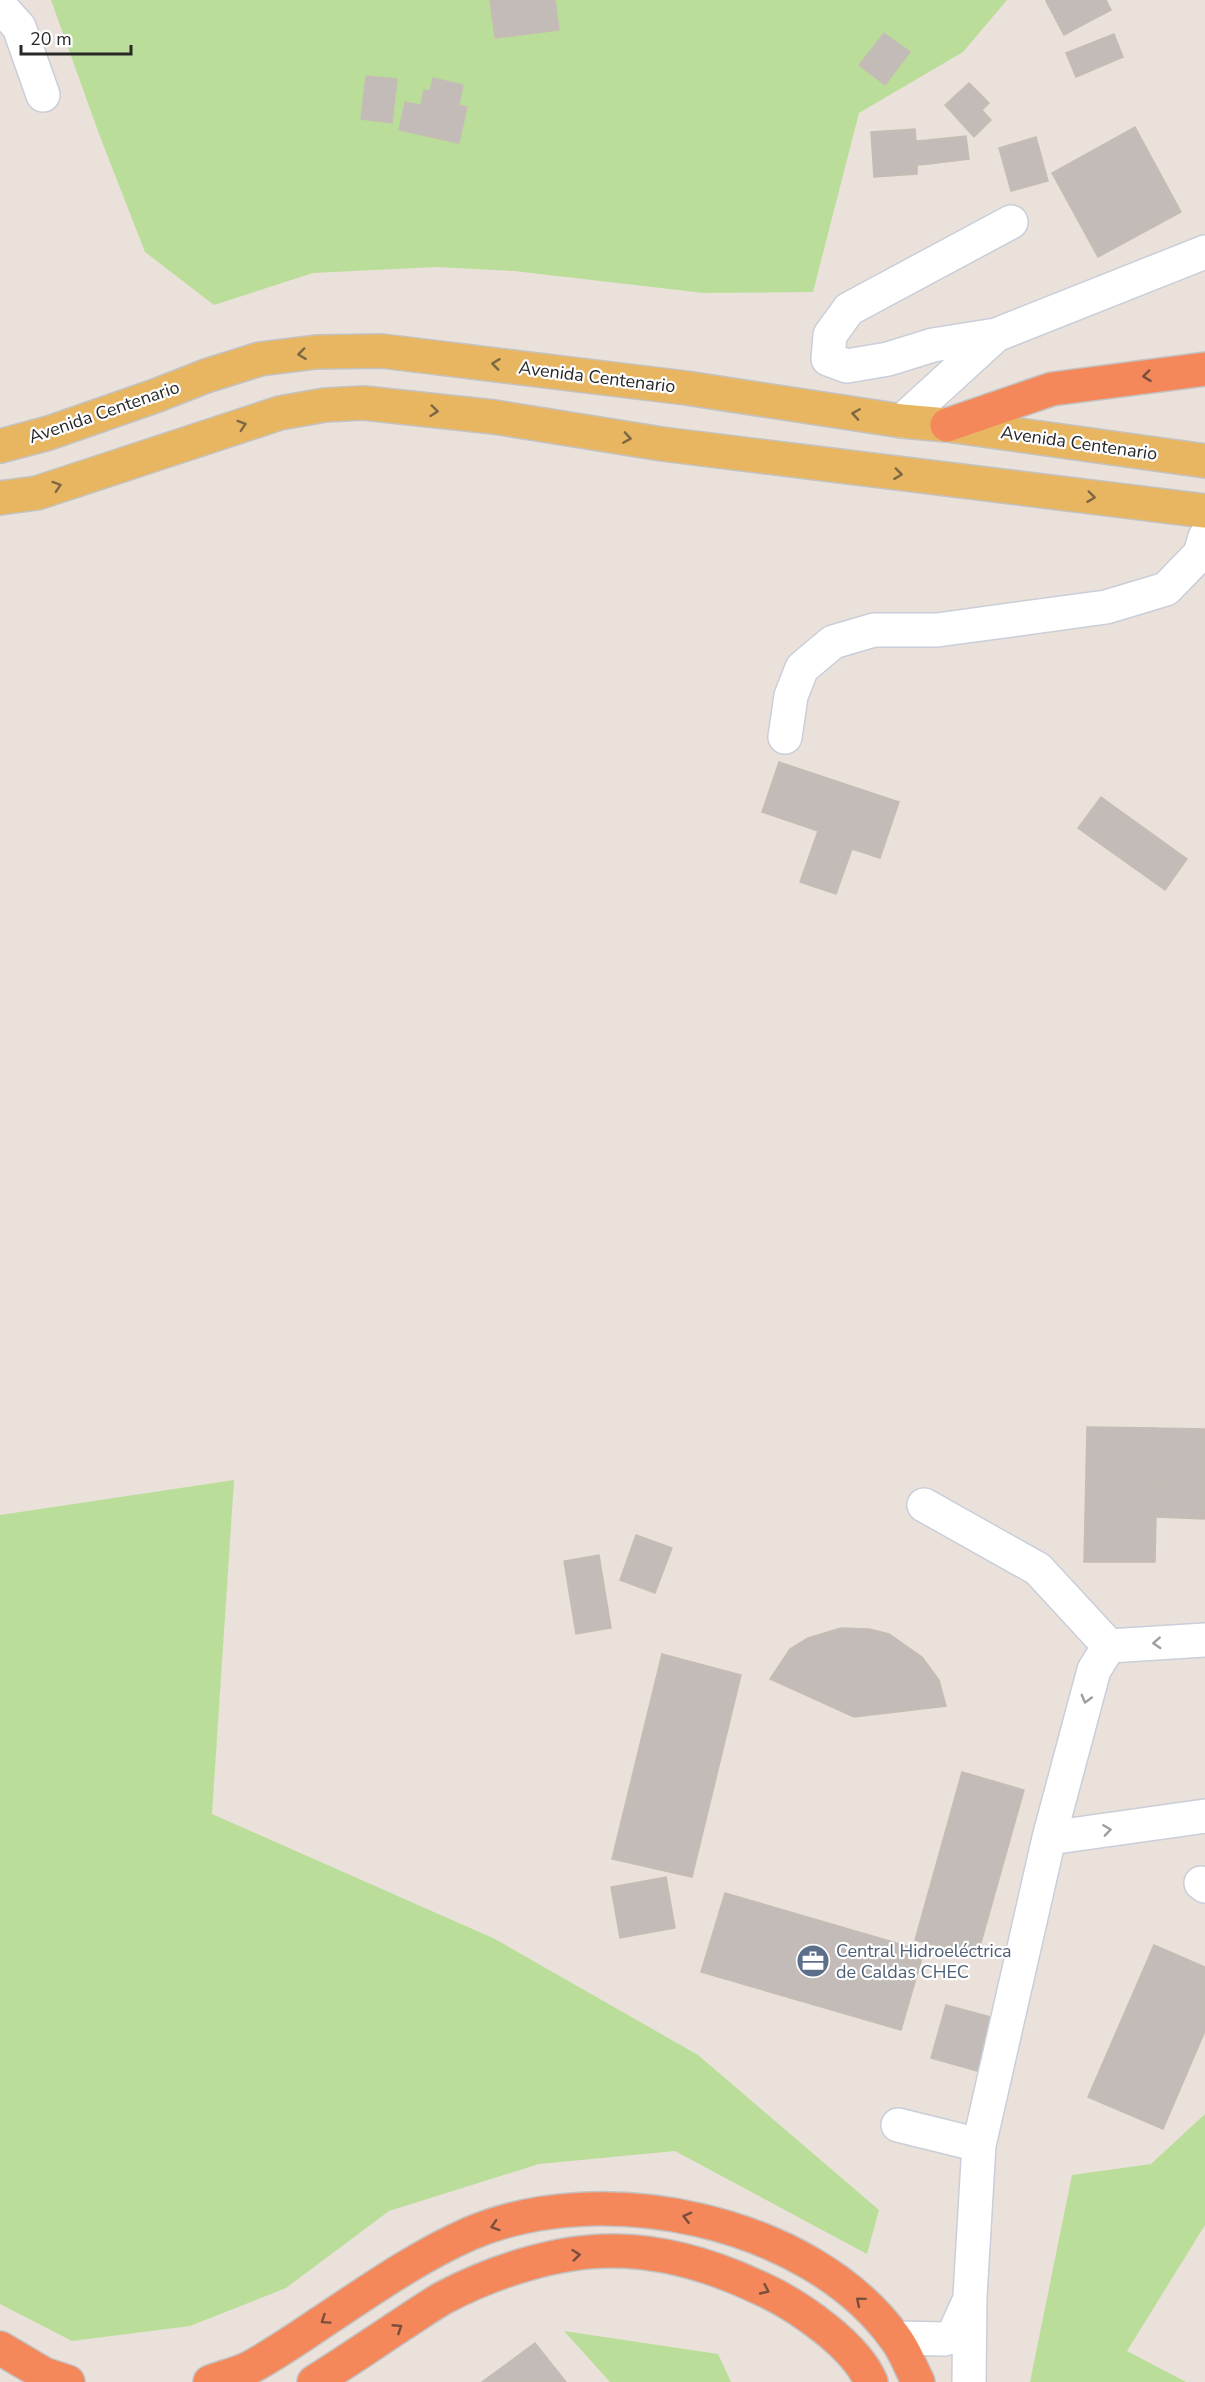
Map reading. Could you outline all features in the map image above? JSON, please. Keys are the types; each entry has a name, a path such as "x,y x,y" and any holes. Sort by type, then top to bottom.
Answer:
{"highway":[{"path":"947,425 1052,388 1205,369"},
{"path":"210,2382 248,2368 422,2258 471,2234 519,2218 568,2210 616,2209 670,2213 759,2238 801,2258 838,2282 870,2309 896,2338 918,2382"},
{"path":"314,2382 441,2299 482,2279 563,2256 613,2251 659,2256 702,2265 741,2279 783,2299 820,2324 848,2350 871,2382"},
{"path":"0,2348 44,2374 68,2382"}],"main road":[{"name":"Avenida Centenario","path":"0,446 49,433 206,376 260,359 316,352 382,351 686,388 902,421 947,425 1205,461"},
{"path":"0,498 37,493 280,413 325,405 364,403 494,417 662,444 1205,511"}],"street":[{"path":"0,6 19,27 43,94"},
{"path":"1011,222 849,309 830,335 828,359 847,366 888,359 933,345 996,335 1205,252"},
{"path":"902,421 996,335"},
{"path":"785,737 791,696 802,668 833,642 874,630 937,630 1106,607 1166,589 1200,554 1205,537"},
{"path":"924,1504 1038,1569 1109,1646"},
{"path":"1109,1646 1205,1640"},
{"path":"969,2382 970,2296 979,2145 1049,1838 1095,1670 1109,1646"},
{"path":"1049,1838 1205,1816"},
{"path":"898,2125 979,2145"},
{"path":"896,2338 944,2340 953,2336 970,2296"}],"green space":[{"path":"51,0 1007,0 963,52 859,113 813,292 704,293 514,271 436,267 313,273 214,305 145,252 99,134"},
{"path":"234,1480 212,1814 495,1939 698,2055 879,2210 867,2254 675,2151 539,2164 389,2211 286,2288 190,2326 72,2341 0,2304 0,1515"},
{"path":"1205,2114 1205,2225 1127,2351 1186,2382 1030,2382 1072,2175 1151,2164"},
{"path":"564,2331 718,2354 731,2382 610,2382"}],"building":[{"path":"490,0 555,0 559,30 495,38"},
{"path":"1106,0 1111,10 1064,35 1046,1"},
{"path":"884,33 910,52 885,85 859,65"},
{"path":"1114,34 1123,57 1076,77 1066,53"},
{"path":"366,76 397,79 392,123 361,119"},
{"path":"433,78 463,85 459,105 467,107 459,143 399,130 405,102 421,105 424,90 430,91"},
{"path":"969,83 989,103 982,110 991,120 974,137 945,105"},
{"path":"1135,127 1181,212 1098,257 1052,173"},
{"path":"915,129 916,141 928,140 929,164 917,165 917,174 874,177 871,132"},
{"path":"966,136 969,159 929,164 928,140"},
{"path":"1036,137 1048,181 1011,191 999,148"},
{"path":"779,762 899,802 880,858 852,849 836,894 800,882 818,831 762,812"},
{"path":"1101,797 1187,859 1165,890 1078,828"},
{"path":"1087,1427 1158,1428 1155,1562 1084,1562"},
{"path":"1158,1428 1205,1429 1205,1519 1157,1517"},
{"path":"636,1535 672,1548 655,1593 620,1580"},
{"path":"599,1555 611,1628 576,1634 564,1561"},
{"path":"841,1628 869,1629 889,1634 922,1657 939,1680 946,1706 854,1717 770,1679 790,1649 808,1638"},
{"path":"662,1654 741,1675 692,1877 612,1859"},
{"path":"962,1772 1024,1790 977,1957 915,1940"},
{"path":"666,1877 675,1928 620,1938 611,1887"},
{"name":"Central Hidroeléctrica de Caldas CHEC","path":"725,1893 924,1951 901,2030 701,1972"},
{"path":"1154,1945 1205,1967 1205,2031 1163,2129 1088,2097"},
{"path":"946,2005 1002,2020 988,2074 931,2058"},
{"path":"535,2343 566,2382 482,2382"}],"place":[{"name":"Central Hidroeléctrica de Caldas CHEC","path":"813,1961"}]}
